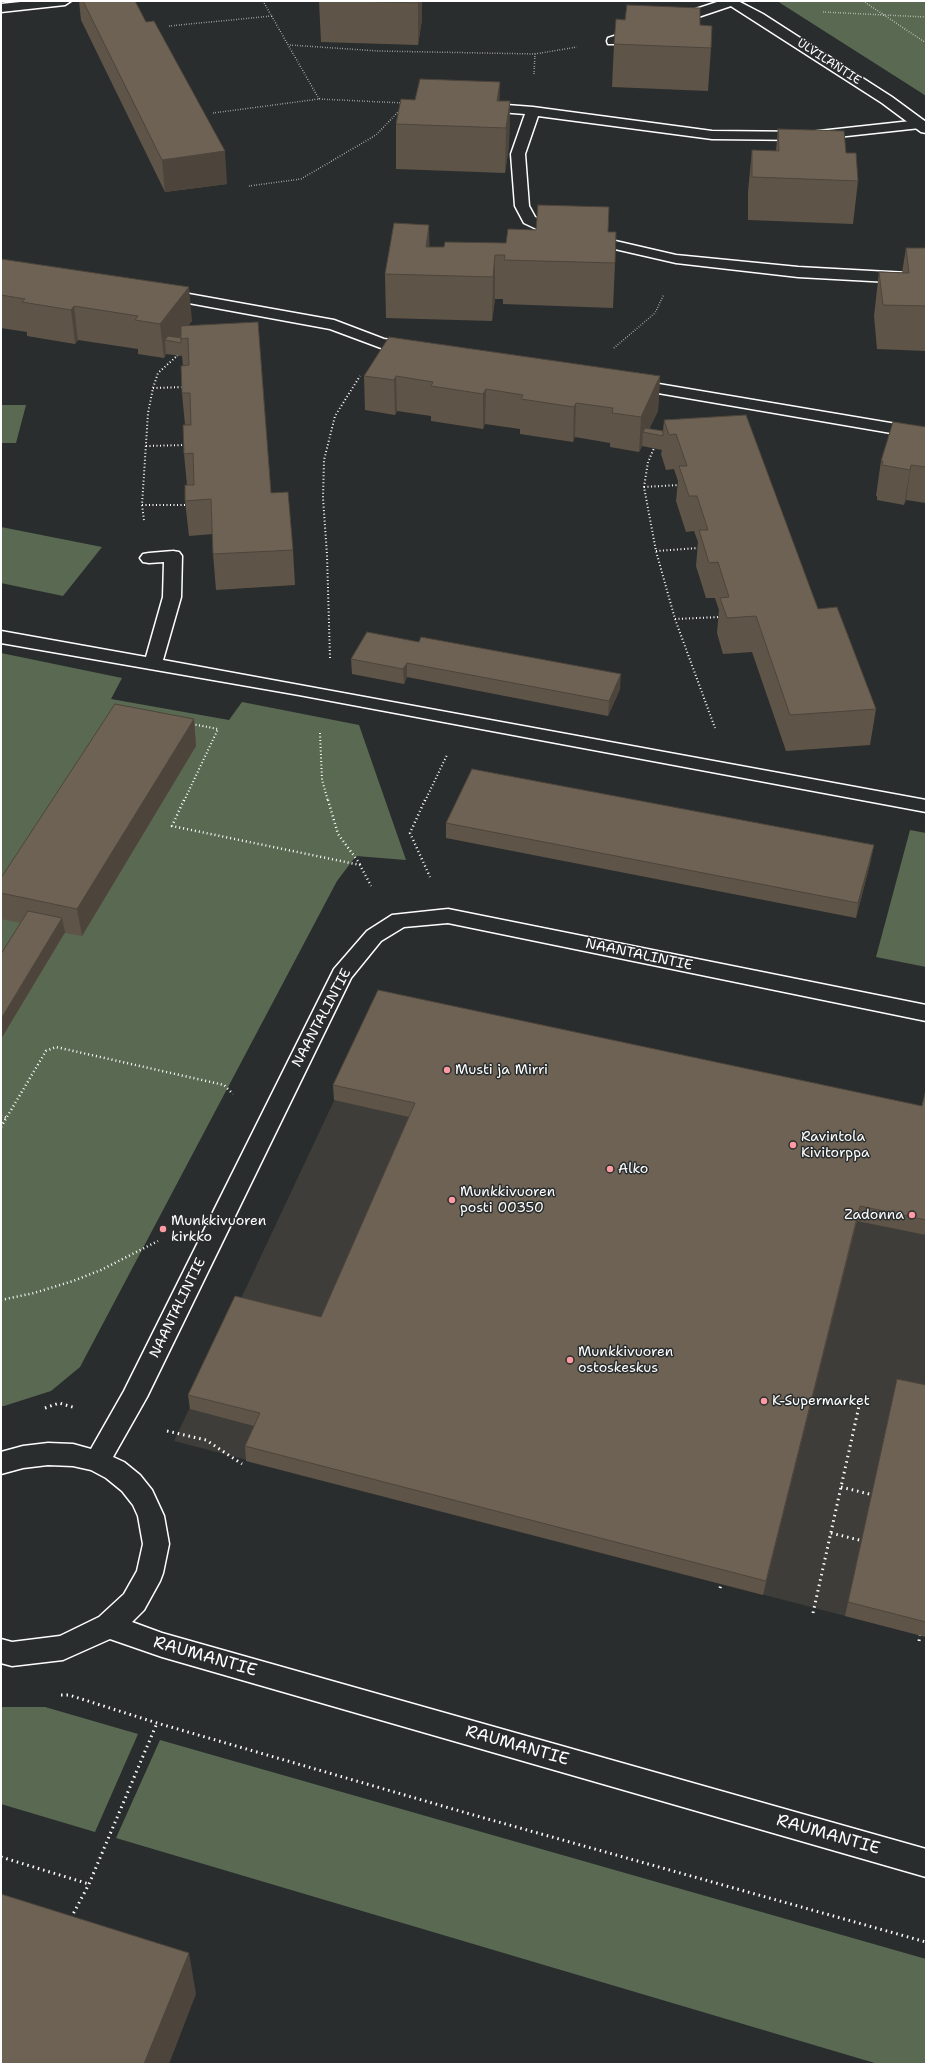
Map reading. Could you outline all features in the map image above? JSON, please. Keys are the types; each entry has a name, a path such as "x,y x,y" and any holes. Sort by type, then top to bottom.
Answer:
{"street":[{"path":"1,8 65,1"},
{"path":"613,41 729,1"},
{"name":"ULVILANTIE","path":"729,1 758,17 887,100 923,127"},
{"path":"470,107 533,111 712,135 810,136 923,127"},
{"path":"533,111 518,154 522,206 529,220 550,230 676,259 798,272 926,279"},
{"path":"146,292 334,325 381,343 426,350"},
{"path":"618,382 926,434"},
{"path":"149,558 173,556 172,597 153,663"},
{"path":"1,636 330,695 926,806"},
{"name":"NAANTALINTIE","path":"97,1461 134,1397 342,974 374,936 399,920 448,916 926,1013"},
{"path":"1,1464 23,1457 48,1454 73,1455 97,1461 115,1470 131,1483 142,1498 151,1516 156,1544 150,1573 134,1602 109,1626 63,1648 12,1654 1,1651"},
{"name":"RAUMANTIE","path":"109,1626 162,1645 926,1863"}],"path":[{"path":"263,1 290,45 319,99"},
{"path":"863,1 883,16 926,43"},
{"path":"822,12 926,17"},
{"path":"169,26 272,16"},
{"path":"290,45 378,51 535,54 613,41"},
{"path":"533,111 535,54"},
{"path":"213,113 319,99 407,103 376,135 301,179 249,186"},
{"path":"608,352 655,313 663,297 676,259"},
{"path":"149,558 142,505 148,413 153,388 158,373 166,364 190,346 221,304"},
{"path":"371,886 360,864 338,834 322,780 319,740 322,711 330,695 327,555 323,498 324,460 335,416 381,343"},
{"path":"153,388 184,387"},
{"path":"681,393 648,462 644,487 656,551 675,619 688,660 731,770"},
{"path":"146,446 186,445"},
{"path":"644,487 679,485"},
{"path":"142,505 189,505"},
{"path":"656,551 699,548"},
{"path":"675,619 721,616"},
{"path":"448,916 410,834 464,720"},
{"path":"188,723 218,729 172,826 360,864"},
{"path":"1,1127 46,1051 56,1047 224,1085 233,1094"},
{"path":"1,1116 6,1118"},
{"path":"1,1300 34,1293 74,1281 101,1270 158,1241"},
{"path":"814,1612 859,1406"},
{"path":"841,1487 879,1496"},
{"path":"831,1533 869,1542"},
{"path":"720,1588 723,1575"},
{"path":"919,1641 921,1625"},
{"path":"54,1695 69,1696 157,1723 926,1942"},
{"path":"68,1923 89,1884 157,1723"},
{"path":"1,1857 89,1884"}],"shaded area":[{"name":"Munkkivuoren ostoskeskus","path":"379,1005 926,1123 926,1637 174,1441"}],"green space":[{"path":"777,1 926,1 926,96 920,92"},
{"path":"1,405 26,405 16,443 1,443"},
{"path":"1,527 102,547 63,596 1,583"},
{"path":"1,653 122,678 111,699 229,720 242,702 359,725 406,860 356,856 337,881 80,1367 51,1391 4,1406 1,1406"},
{"path":"910,830 926,833 926,967 876,957"},
{"path":"1,1707 45,1707 138,1734 95,1832 1,1804"},
{"path":"160,1740 926,1959 926,2064 878,2064 116,1838"}],"building":[{"path":"83,1 135,1 146,22 154,21 225,151 162,160"},
{"path":"352,1 418,1 418,3"},
{"path":"627,5 700,8 700,25 712,26 711,48 614,44 616,19 625,20"},
{"path":"420,79 500,82 497,101 510,101 506,128 396,124 401,99 415,100"},
{"path":"778,129 844,131 846,153 856,153 858,181 752,177 752,150 779,151"},
{"path":"538,205 609,207 608,232 616,232 615,263 504,260 505,255 495,255 493,277 385,274 394,223 429,225 426,247 444,247 445,242 506,243 508,229 536,230"},
{"path":"906,248 926,248 926,306 883,305 879,272 909,273"},
{"path":"1,259 189,287 160,324 135,320 138,316 74,306 71,310 22,302 25,299 1,295"},
{"path":"258,322 271,493 288,492 293,550 213,554 211,499 185,501 185,485 194,485 193,453 184,454 183,425 191,425 190,393 182,393 181,366 189,365 188,338 181,339 181,326"},
{"path":"168,336 181,338 181,343 165,340"},
{"path":"389,337 660,376 641,417 612,413 613,408 576,403 574,407 521,399 523,395 486,389 483,394 431,386 433,382 396,376 394,380 364,376"},
{"path":"746,415 818,609 837,607 876,709 790,715 756,616 727,618 720,598 729,597 718,562 709,563 699,530 708,530 697,496 689,496 679,466 687,466 676,434 669,435 664,420"},
{"path":"893,422 926,427 926,467 911,465 910,470 882,465 883,461 881,461"},
{"path":"645,428 663,431 663,436 643,432"},
{"path":"367,632 419,642 421,637 621,674 609,701 407,663 403,669 351,659"},
{"path":"115,704 194,719 77,909 1,893 1,878"},
{"path":"472,769 874,845 858,903 446,823"},
{"path":"28,911 62,918 1,1019 1,954"},
{"name":"Munkkivuoren ostoskeskus","path":"378,990 922,1106 926,1089 926,1220 860,1206 766,1581 245,1446 260,1413 188,1395 235,1296 321,1317 415,1103 333,1085"},
{"path":"897,1379 926,1385 926,1622 848,1602"},
{"path":"1,1894 189,1953 144,2064 1,2064"}],"place":[{"name":"Musti ja Mirri","path":"447,1070"},
{"name":"Ravintola Kivitorppa","path":"793,1145"},
{"name":"Alko","path":"610,1169"},
{"name":"Munkkivuoren posti 00350","path":"452,1200"},
{"name":"Zadonna","path":"912,1215"},
{"name":"Munkkivuoren kirkko","path":"163,1229"},
{"name":"Munkkivuoren ostoskeskus","path":"570,1360"},
{"name":"K-Supermarket","path":"764,1401"}]}
